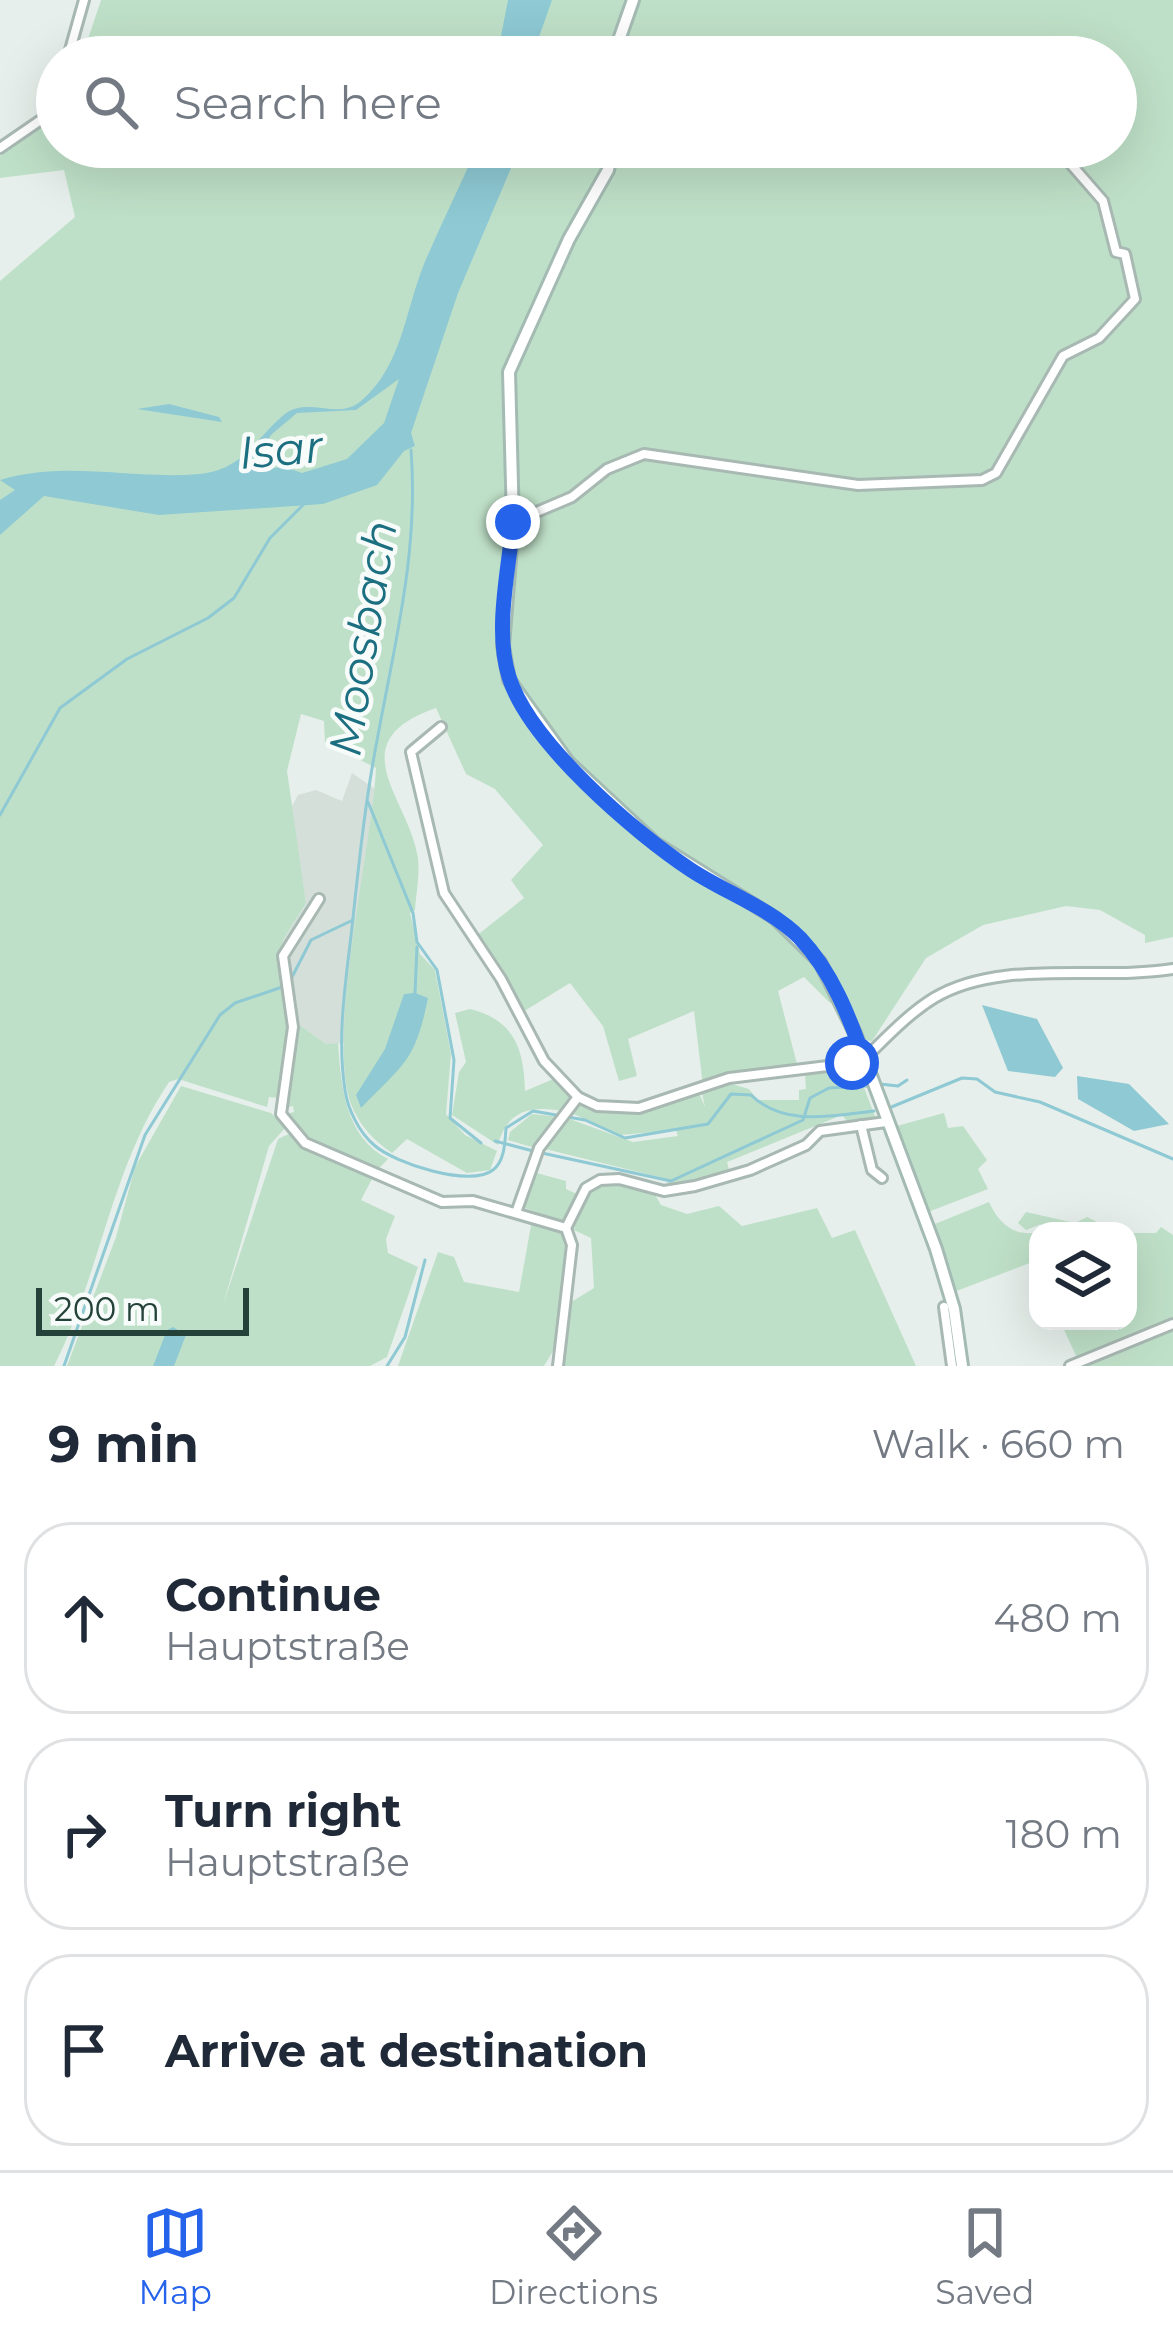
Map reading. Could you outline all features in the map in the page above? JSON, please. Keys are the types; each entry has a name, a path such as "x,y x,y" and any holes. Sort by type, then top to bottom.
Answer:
{"main road":[{"path":"621,36 634,0"},
{"path":"608,168 569,239 509,372 513,522 503,646 509,680 526,710 568,762 655,843 797,936 826,973 864,1059 950,1291 962,1366"}],"street":[{"path":"74,36 84,0"},
{"path":"0,148 36,123"},
{"path":"513,522 572,497 607,469 644,454 857,485 982,480 996,472 1063,356 1099,338 1132,307 1130,270 1125,254 1116,252 1103,201 1074,168"},
{"path":"440,727 411,752 443,893 502,979 544,1061 578,1097 598,1106 639,1108 729,1078 864,1059 921,1007 967,985 1004,978 1173,969"},
{"path":"319,899 287,942 285,986 293,1027 279,1105 289,1129 305,1143 442,1202 473,1201 517,1210 566,1228"},
{"path":"517,1210 537,1152 578,1097"},
{"path":"558,1366 572,1245 566,1228 586,1188 600,1180 619,1179 664,1191 695,1186 806,1145 820,1131 886,1122"},
{"path":"862,1125 872,1170 882,1178"},
{"path":"944,1307 952,1366"},
{"path":"1070,1366 1173,1324"}],"shaded area":[{"path":"352,773 375,789 345,1022 347,1043 326,1044 290,1018 276,988 283,940 306,903 291,808 298,795 316,790 342,801"}],"green space":[{"path":"101,0 1173,0 1173,937 1145,943 1145,935 1100,910 1066,906 983,925 926,958 872,1041 861,1040 843,997 830,1003 804,977 778,991 797,1064 793,1068 703,1086 694,1011 628,1039 637,1076 619,1081 603,1026 570,983 521,1013 475,937 524,898 511,880 543,845 495,789 466,774 436,708 407,721 391,737 385,753 386,772 417,853 415,910 410,913 420,954 435,970 451,1054 446,1114 465,1135 497,1151 490,1170 467,1173 407,1139 392,1153 368,1132 351,1104 345,1074 347,990 376,768 325,742 324,721 301,714 287,771 306,903 283,940 280,965 290,1042 279,1098 269,1097 267,1107 178,1079 169,1082 133,1150 54,1366 0,1366 0,281 75,217 64,170 0,178 0,156 36,129 36,168 1137,168 1137,36 89,36"},
{"path":"470,1009 497,1020 514,1038 525,1091 556,1078 572,1097 561,1111 530,1110 513,1118 498,1145 452,1115 459,1072 466,1062 455,1013"},
{"path":"297,1023 326,1044 338,1043 344,1093 354,1124 362,1138 388,1159 379,1168 307,1142 286,1114 294,1112 293,1106 285,1108"},
{"path":"857,1069 876,1119 847,1121 842,1115 727,1162 729,1170 668,1187 667,1179 541,1148 567,1118 633,1142 678,1136 676,1130 621,1135 569,1112 577,1104 643,1112 699,1093 705,1107 702,1093 728,1083 749,1089 758,1100 799,1100 799,1090 806,1089 805,1073"},
{"path":"181,1086 271,1113 286,1127 269,1146 223,1305 278,1139 291,1133 305,1145 376,1171 361,1200 395,1216 386,1239 388,1253 418,1267 387,1357 370,1366 67,1366 116,1237 135,1167"},
{"path":"944,1113 948,1128 963,1126 987,1160 978,1169 988,1189 928,1212 893,1127"},
{"path":"532,1114 560,1117 535,1148 508,1140 510,1132"},
{"path":"533,1172 566,1181 566,1189 577,1194 564,1222 525,1208"},
{"path":"615,1182 654,1193 661,1205 687,1214 719,1206 742,1226 817,1208 832,1238 855,1230 916,1366 561,1366 568,1304 594,1288 591,1238 574,1230 577,1210 590,1187"},
{"path":"989,1202 1008,1227 1029,1233 1029,1263 954,1292 930,1226"},
{"path":"1026,1212 1071,1222 1029,1222 1026,1230 1018,1223"},
{"path":"532,1220 562,1231 568,1244 553,1351 544,1366 398,1366 438,1252 454,1257 464,1282 519,1292"},
{"path":"1161,1227 1173,1235 1173,1321 1078,1360 1064,1330 1137,1330 1137,1233 1156,1233"},
{"path":"1173,1327 1173,1366 1079,1366"}],"water":[{"path":"508,0 552,0 539,36 501,36"},
{"path":"467,168 511,168 458,293 411,433 415,446 404,451 377,485 323,504 159,515 44,496 0,535 0,500 15,490 0,480 50,471 174,475 214,471 238,460 294,409 352,407 375,387 394,355 424,264","holes":["399,379 384,423 347,459 302,473 285,467 245,470 272,434 297,413 356,410"]},
{"path":"169,404 219,417 222,422 137,409"},
{"path":"404,994 428,998 412,1050 361,1108 356,1095 385,1049"},
{"path":"982,1005 1037,1019 1063,1068 1055,1077 1008,1071"},
{"path":"1077,1076 1129,1084 1169,1124 1134,1131 1078,1099"},
{"path":"173,1327 186,1335 174,1366 153,1366 167,1330"}],"waterway":[{"name":"Moosbach","path":"411,450 408,563 368,793 343,1013 345,1090 364,1134 398,1159 432,1171 468,1176 493,1170 504,1150 506,1128 533,1111 585,1120 625,1138 708,1124 731,1094 751,1095 778,1112 793,1115 874,1111"},
{"path":"0,815 60,708 127,659 208,618 234,598 270,538 304,504"},
{"name":"Moosbach","path":"368,802 413,913 417,942 437,970 454,1060 450,1118 481,1143"},
{"path":"64,1366 145,1135 220,1015 235,1003 288,985 311,940 353,920"},
{"path":"415,993 417,947"},
{"name":"Moosbach","path":"889,1108 962,1078 977,1079 995,1092 1040,1102 1173,1159"},
{"path":"880,1084 898,1086 907,1080"},
{"path":"542,1153 671,1181 803,1120 810,1098 829,1088 867,1086"},
{"path":"495,1141 533,1151"},
{"path":"387,1366 405,1337 425,1260"}],"route":[{"path":"513,522 503,646 509,680 526,710 568,762 655,843 797,936 820,962 842,1002 864,1059 852,1063"}],"water label":[{"name":"Isar","path":"281,449"}]}
